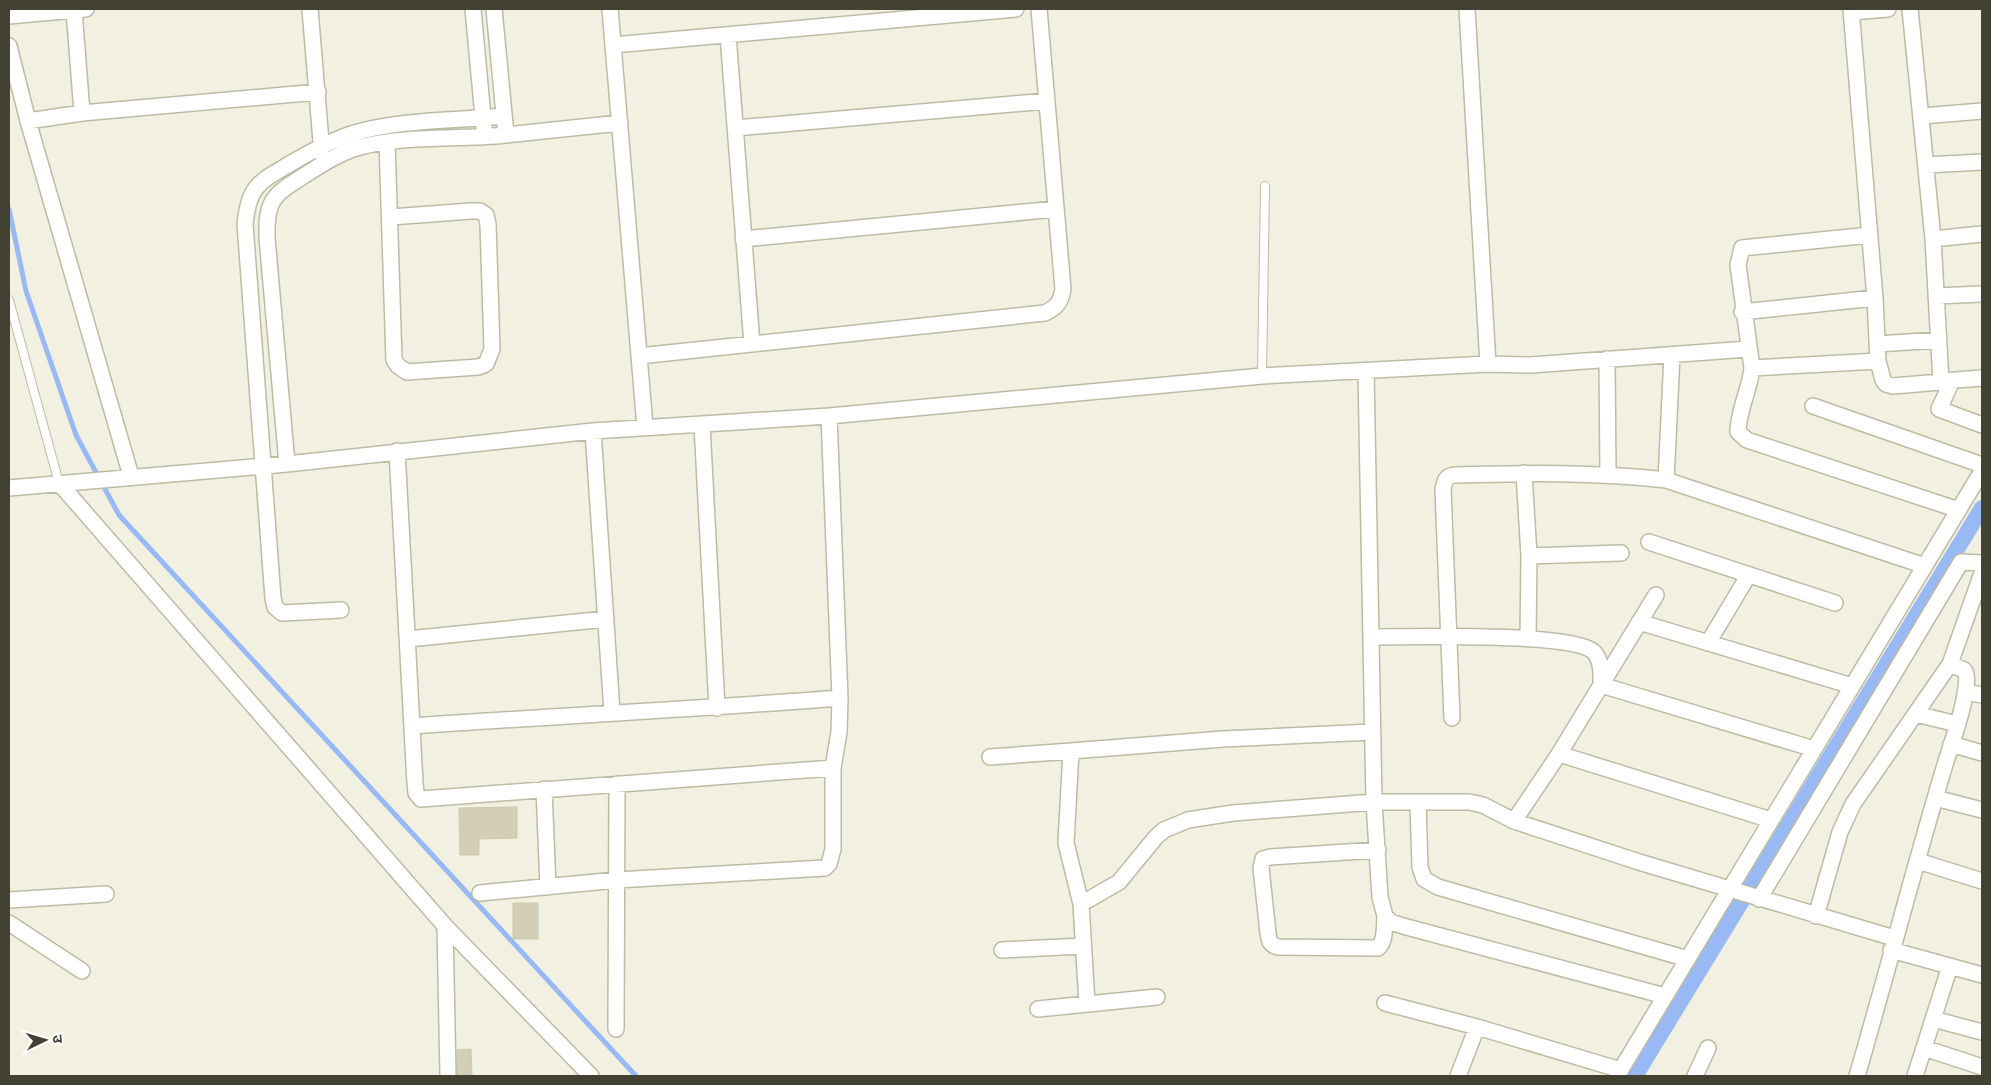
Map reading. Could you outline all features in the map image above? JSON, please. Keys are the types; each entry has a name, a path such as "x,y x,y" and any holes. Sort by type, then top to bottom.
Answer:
{"street":[{"path":"9,16 80,9 82,113"},
{"path":"310,9 318,92 320,146 324,163"},
{"path":"473,9 484,137"},
{"path":"494,9 506,135"},
{"path":"610,9 645,427"},
{"path":"613,45 1016,9"},
{"path":"639,356 1045,313 1055,308 1061,301 1063,289 1038,9"},
{"path":"1467,9 1488,364"},
{"path":"1888,9 1851,10 1876,298 1880,375 1886,384 1893,386 1982,378"},
{"path":"1910,9 1933,239 1939,340 1947,381 1939,409 1982,424"},
{"path":"728,35 752,344"},
{"path":"9,46 28,121 127,476"},
{"path":"28,121 82,113 318,92"},
{"path":"735,128 1047,102"},
{"path":"1922,116 1982,111"},
{"path":"341,610 282,613 276,607 272,598 245,224 248,202 254,189 266,178 320,146 350,134 388,126 504,116"},
{"path":"287,464 266,219 271,201 281,190 324,163 358,147 386,142 484,137 620,122"},
{"path":"386,142 391,217 394,360 398,366 407,372 486,364 492,349 486,214 480,211 471,211 391,217"},
{"path":"1926,166 1982,162"},
{"path":"743,239 1056,209"},
{"path":"1933,239 1982,234"},
{"path":"1870,235 1742,248 1738,265 1742,312 1752,368 1750,384 1738,425 1741,437 1959,510"},
{"path":"1936,296 1982,294"},
{"path":"1742,312 1876,298"},
{"path":"1877,344 1939,340"},
{"path":"9,488 76,483 127,476 287,464 592,431 829,416 1262,376 1488,364 1531,364 1748,349"},
{"path":"1666,480 1672,355"},
{"path":"1607,359 1608,475"},
{"path":"1752,368 1878,361"},
{"path":"1366,371 1374,802 1378,850 1380,897 1385,916 1384,938 1378,948 1278,947 1272,945 1269,941 1261,868 1263,859 1378,850"},
{"path":"1813,406 1982,465"},
{"path":"480,893 617,880 825,868 829,864 833,849 833,768 839,732 840,698 829,416"},
{"path":"702,425 717,708"},
{"path":"592,431 612,712"},
{"path":"397,451 415,783 416,793 421,798 833,768"},
{"path":"1385,1003 1477,1027 1619,1073 1733,889 1771,820 1982,471"},
{"path":"1524,473 1529,556 1528,638"},
{"path":"1452,718 1443,489 1445,480 1455,474 1608,475 1666,480 1925,566"},
{"path":"59,483 445,926 590,1076"},
{"path":"1648,542 1835,603"},
{"path":"1529,556 1621,553"},
{"path":"1755,898 1961,562 1982,564"},
{"path":"1816,916 1846,818 1874,772 1950,664 1982,573"},
{"path":"1708,643 1748,576"},
{"path":"1514,821 1559,754 1656,594"},
{"path":"408,639 606,619"},
{"path":"1639,622 1852,686"},
{"path":"1372,637 1528,638 1585,646 1594,652 1598,660 1601,685"},
{"path":"1856,1076 1965,692 1967,673 1950,664"},
{"path":"1601,685 1814,749"},
{"path":"1965,692 1982,695"},
{"path":"413,726 612,712 717,708 840,698"},
{"path":"1916,714 1957,724"},
{"path":"990,758 1222,739 1372,732"},
{"path":"1951,744 1982,753"},
{"path":"1071,751 1066,843 1081,904 1087,1004"},
{"path":"1559,754 1771,820"},
{"path":"616,1029 617,784"},
{"path":"544,789 548,887"},
{"path":"1935,798 1982,810"},
{"path":"1081,904 1119,882 1156,837 1177,823 1232,813 1374,802 1469,802 1489,807 1514,821 1639,862 1733,889 1755,898 1816,916 1950,966 1982,975"},
{"path":"1418,802 1420,867 1424,879 1438,887 1688,959"},
{"path":"1918,861 1982,881"},
{"path":"9,900 106,894"},
{"path":"1385,916 1391,922 1403,926 1665,996"},
{"path":"9,923 82,971"},
{"path":"445,926 448,1076"},
{"path":"1002,950 1083,946"},
{"path":"1915,1076 1950,966"},
{"path":"1038,1008 1157,997"},
{"path":"1934,1019 1982,1032"},
{"path":"1458,1076 1477,1027"},
{"path":"1695,1076 1708,1048"},
{"path":"1924,1048 1982,1067"}],"lane":[{"path":"1262,376 1265,186"},
{"path":"9,300 59,483"}],"building":[{"path":"517,807 517,838 479,839 479,855 460,855 459,808"},
{"path":"513,903 538,903 538,939 513,939"},
{"path":"471,1049 472,1076 457,1076 457,1050"}],"waterway":[{"path":"9,209 26,291 76,435 119,515 636,1076"},
{"path":"1635,1076 1982,508"}]}
